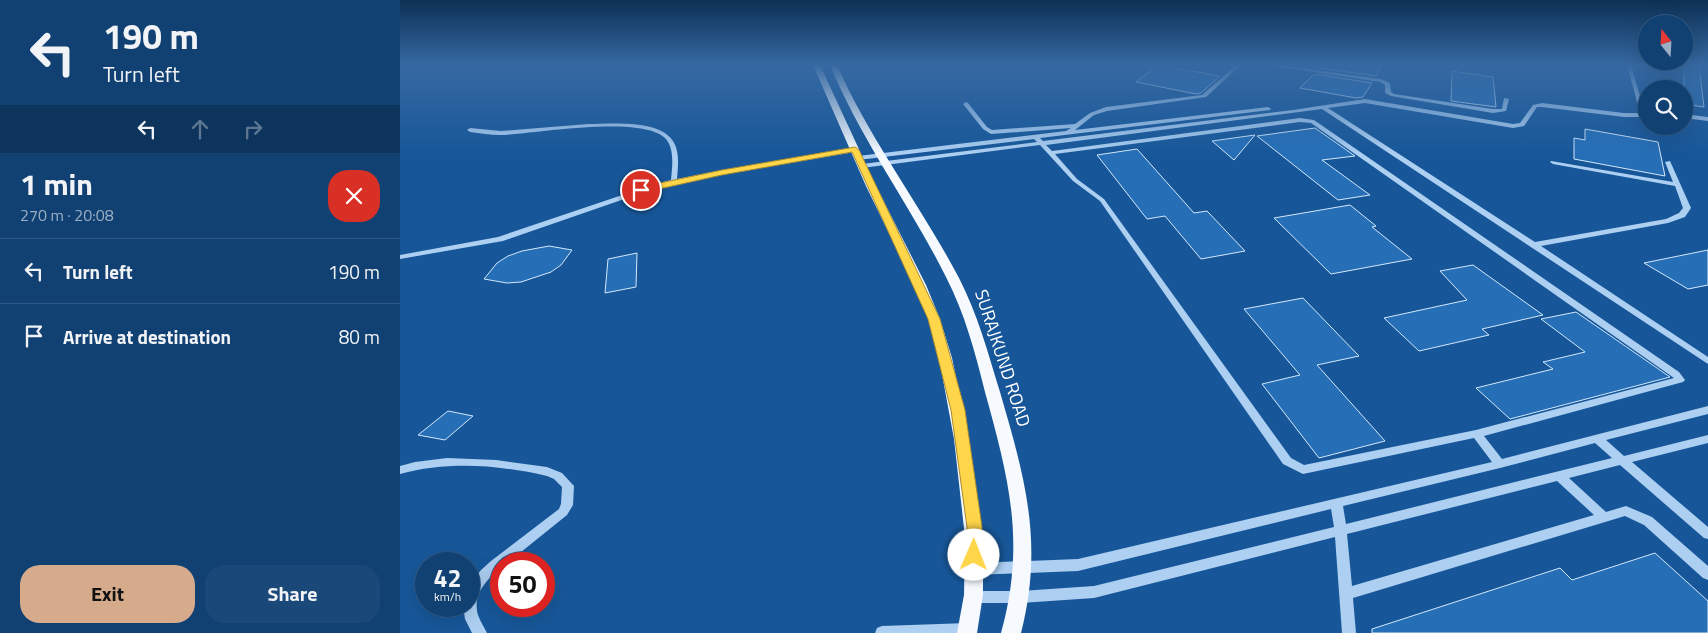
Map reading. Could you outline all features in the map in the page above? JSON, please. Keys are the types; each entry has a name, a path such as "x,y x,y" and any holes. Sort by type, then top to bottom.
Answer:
{"main road":[{"path":"829,95 858,158 891,223 934,319 946,360 958,410 975,527 973,597 968,631"},
{"name":"SURAJKUND ROAD","path":"847,95 960,293 975,332 1010,450 1019,488 1024,530 1021,597 1011,633"}],"street":[{"path":"1068,133 1092,114 1106,109 1206,95"},
{"path":"1392,95 1493,111 1504,110 1506,99"},
{"path":"400,257 500,239 641,190 674,181 858,158 883,159 1370,102 1513,126 1522,125 1535,106 1542,105 1638,115"},
{"path":"966,104 985,128 991,132 1076,126"},
{"path":"1322,107 1534,244 1708,361"},
{"path":"1040,140 1068,133 1279,108 1313,108"},
{"path":"1693,117 1708,119"},
{"path":"1040,140 1075,180 1102,200 1287,461 1303,470 1311,470 1476,434 1677,382 1681,378 1312,121 1300,120 1052,153"},
{"path":"470,130 501,133 594,126 652,130 665,135 672,146 675,158 674,181"},
{"path":"1553,162 1678,184"},
{"path":"1534,244 1682,216 1687,208 1668,162"},
{"path":"974,569 1078,565 1500,464 1708,410"},
{"path":"1476,434 1500,464"},
{"path":"1597,439 1708,534"},
{"path":"973,597 1021,597 1094,592 1708,439"},
{"path":"400,470 426,464 451,462 514,466 550,472 561,478 568,486 568,505 563,512 491,567 474,587 470,609 474,624 480,633"},
{"path":"1560,476 1603,516"},
{"path":"1336,503 1341,530 1349,633"},
{"path":"1346,594 1603,516 1626,511 1648,521 1708,574"},
{"path":"882,633 968,631"}],"building":[{"path":"1337,95 1365,95 1363,97 1356,98"},
{"path":"1451,95 1495,95 1496,107 1451,101"},
{"path":"1693,95 1703,95 1704,107 1693,105"},
{"path":"1315,128 1355,156 1322,160 1370,195 1338,200 1257,136"},
{"path":"1585,129 1658,142 1665,176 1574,159 1574,138 1585,140"},
{"path":"1255,135 1234,160 1212,141"},
{"path":"1137,149 1194,213 1207,211 1245,251 1201,259 1165,216 1147,219 1097,155"},
{"path":"1350,205 1376,226 1372,227 1412,259 1331,274 1274,218"},
{"path":"549,246 572,250 561,265 551,272 521,282 507,283 484,279 497,263 508,256 522,251"},
{"path":"1708,250 1708,285 1688,289 1644,263"},
{"path":"637,253 636,287 605,293 608,259"},
{"path":"1473,265 1543,315 1482,329 1489,335 1419,351 1384,318 1467,300 1440,271"},
{"path":"1303,298 1359,356 1317,365 1385,441 1319,458 1262,384 1300,375 1244,309"},
{"path":"1576,312 1670,377 1510,419 1476,388 1553,369 1543,362 1585,352 1541,319"},
{"path":"448,411 473,416 445,440 418,435"},
{"path":"1655,553 1708,601 1708,633 1372,633 1372,629 1560,568 1572,580"}],"route":[{"path":"641,190 674,181 722,172 855,150 871,188 891,223 934,319 958,410 975,527 974,555"}]}
